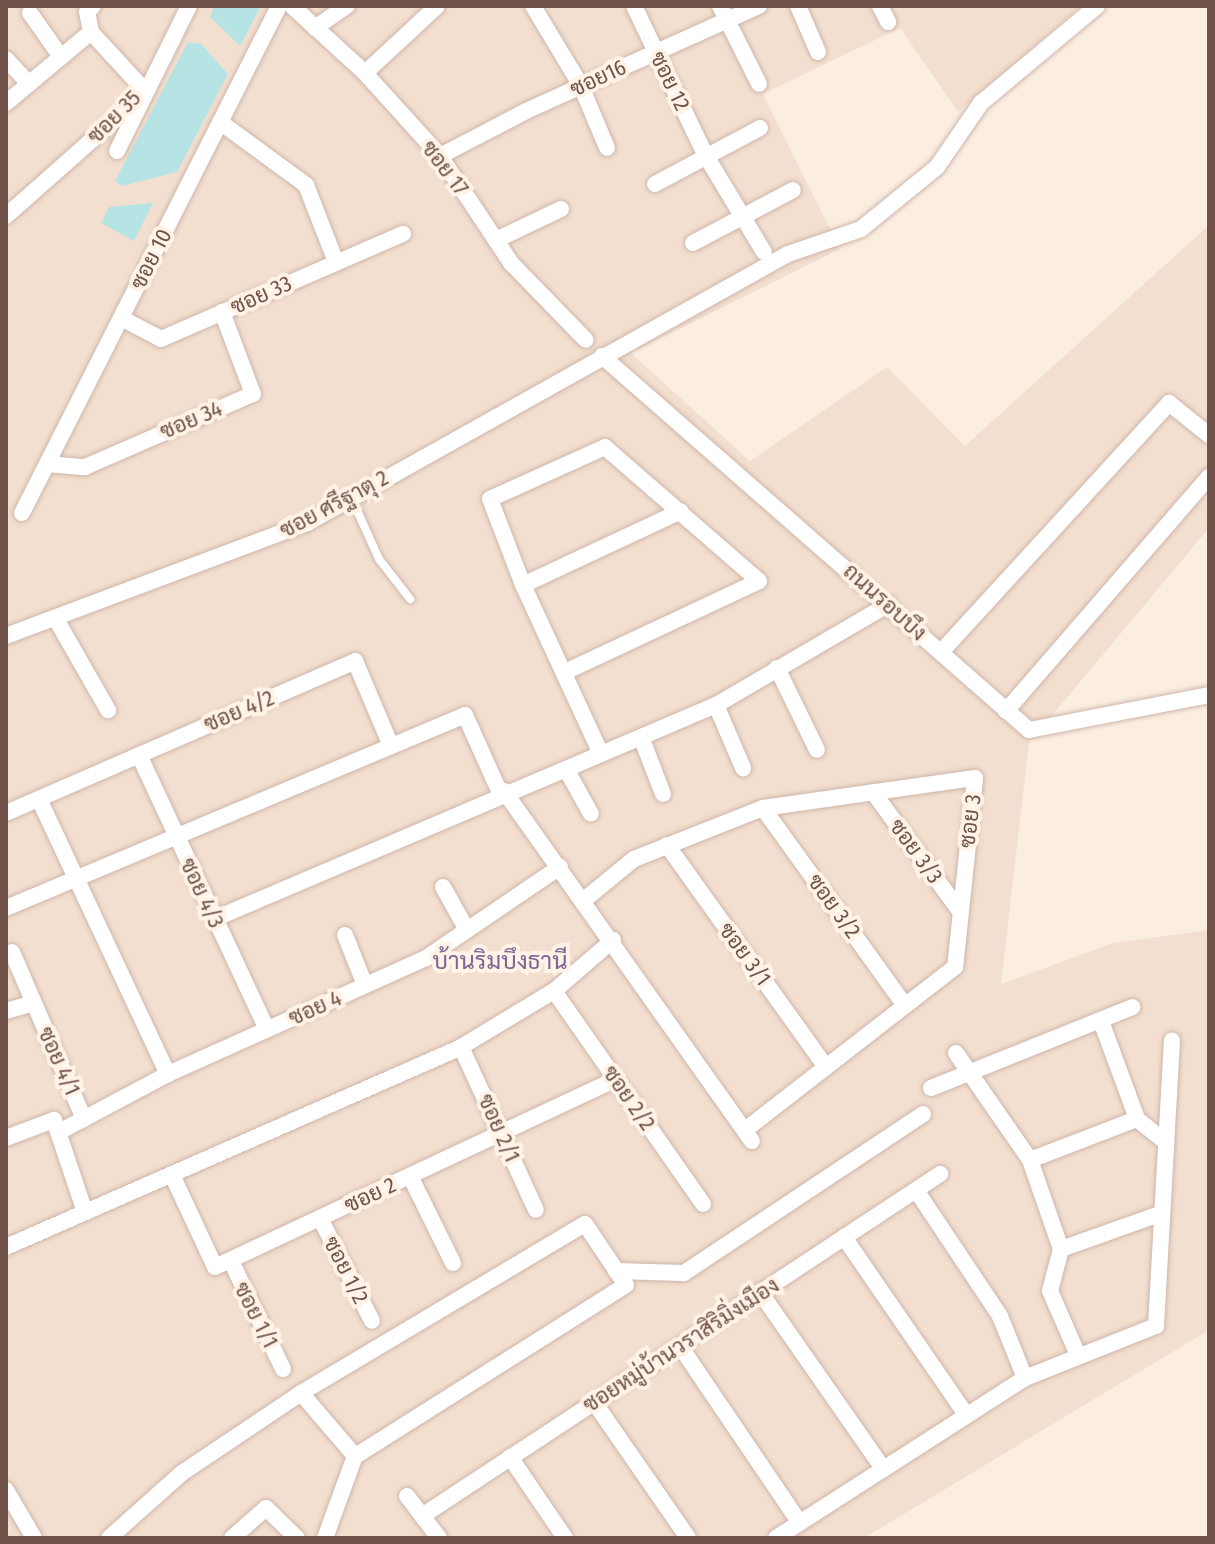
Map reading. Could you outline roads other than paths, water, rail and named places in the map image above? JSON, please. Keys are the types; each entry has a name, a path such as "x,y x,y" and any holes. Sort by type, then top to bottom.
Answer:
{"street":[{"path":"6,103 91,32 87,12 93,6"},
{"path":"117,151 189,6"},
{"name":"ซอย 10","path":"22,513 279,6"},
{"name":"ซอย 17","path":"292,6 365,73 440,156 511,263 586,340"},
{"path":"315,28 347,6"},
{"path":"365,73 437,6"},
{"path":"533,6 581,86 607,148"},
{"name":"ซอย 12","path":"634,6 706,156 764,252"},
{"name":"ซอย16","path":"440,156 655,52 723,13 759,6"},
{"path":"798,6 818,52"},
{"name":"ซอย ศรีฐาตุ 2","path":"6,636 57,621 307,523 788,254 861,229 937,167 981,103 1097,6"},
{"path":"30,13 61,57"},
{"path":"723,13 759,84"},
{"name":"ซอย 35","path":"6,216 146,92 91,32"},
{"path":"6,59 29,84"},
{"path":"220,122 306,185 336,262"},
{"path":"655,184 760,128"},
{"path":"693,243 793,190"},
{"path":"496,240 561,209"},
{"name":"ซอย 33","path":"121,318 161,339 403,234"},
{"name":"ซอย 34","path":"47,464 85,467 253,394 222,312"},
{"name":"ถนนรอบบึง","path":"602,356 889,604 1029,730 1209,695"},
{"path":"941,652 1169,403 1209,435"},
{"path":"565,672 759,581 605,447 497,493 490,499 492,511 523,585 601,754"},
{"path":"1006,711 1209,477"},
{"path":"523,585 681,511"},
{"path":"214,919 502,792 566,769 716,705 889,604"},
{"path":"57,621 108,710"},
{"name":"ซอย 4/2","path":"6,813 355,661 391,746"},
{"path":"777,668 817,750"},
{"path":"716,705 743,768"},
{"path":"6,908 465,715 502,792 613,940 554,991 461,1047 173,1177 84,1209 6,1247"},
{"path":"641,737 663,794"},
{"name":"ซอย 4/3","path":"139,755 267,1030"},
{"path":"566,769 591,814"},
{"name":"ซอย 3","path":"584,900 634,859 763,808 975,778 955,967 824,1064 749,1135 613,940"},
{"name":"ซอย 3/3","path":"873,792 959,910"},
{"path":"39,799 168,1074"},
{"name":"ซอย 3/2","path":"763,808 904,1004"},
{"name":"ซอย 3/1","path":"667,845 824,1064"},
{"name":"ซอย 4","path":"59,1132 168,1074 426,958 560,867"},
{"path":"443,887 467,930"},
{"path":"345,935 365,985"},
{"name":"ซอย 4/1","path":"11,961 34,1003 84,1119"},
{"name":"ซอย 2/2","path":"554,991 703,1204"},
{"name":"ซอย 4/1","path":"6,1011 34,1003"},
{"path":"931,1088 1132,1007"},
{"path":"1101,1021 1137,1119 1165,1142"},
{"path":"776,1538 965,1413 1025,1378 1156,1326 1172,1040"},
{"name":"ซอย 2/1","path":"461,1047 504,1134 536,1210"},
{"path":"956,1053 1030,1160 1061,1249 1050,1291 1078,1355"},
{"name":"ซอย 2","path":"231,1261 616,1079"},
{"path":"616,1271 684,1273 923,1114"},
{"path":"1030,1160 1137,1119"},
{"path":"6,1138 54,1120 84,1209"},
{"name":"ซอยหมู่บ้านวราสิริมิ่งเมือง","path":"422,1516 940,1174"},
{"path":"410,1176 453,1263"},
{"path":"173,1177 215,1267 231,1261"},
{"path":"916,1190 1000,1316 1025,1378"},
{"path":"1061,1249 1162,1213"},
{"name":"ซอย 1/2","path":"320,1218 372,1321"},
{"path":"109,1538 182,1473 301,1393 585,1224 626,1285 355,1456 325,1538"},
{"path":"844,1237 965,1413"},
{"name":"ซอย 1/1","path":"231,1261 283,1369"},
{"path":"760,1292 883,1468"},
{"path":"680,1346 799,1522"},
{"path":"301,1393 355,1456"},
{"path":"594,1402 688,1538"},
{"path":"510,1457 565,1538"},
{"path":"6,1490 34,1538"},
{"path":"407,1496 439,1538"},
{"path":"232,1538 266,1508 297,1538"}],"lane":[{"path":"351,497 379,559 410,599"}],"water":[{"path":"214,6 261,6 240,46 210,17"},
{"path":"188,42 201,44 228,74 177,172 122,186 115,181"},
{"path":"153,203 134,241 101,223 109,207"}],"district":[{"name":"บ้านริมบึงธานี","path":"500,962"}]}
